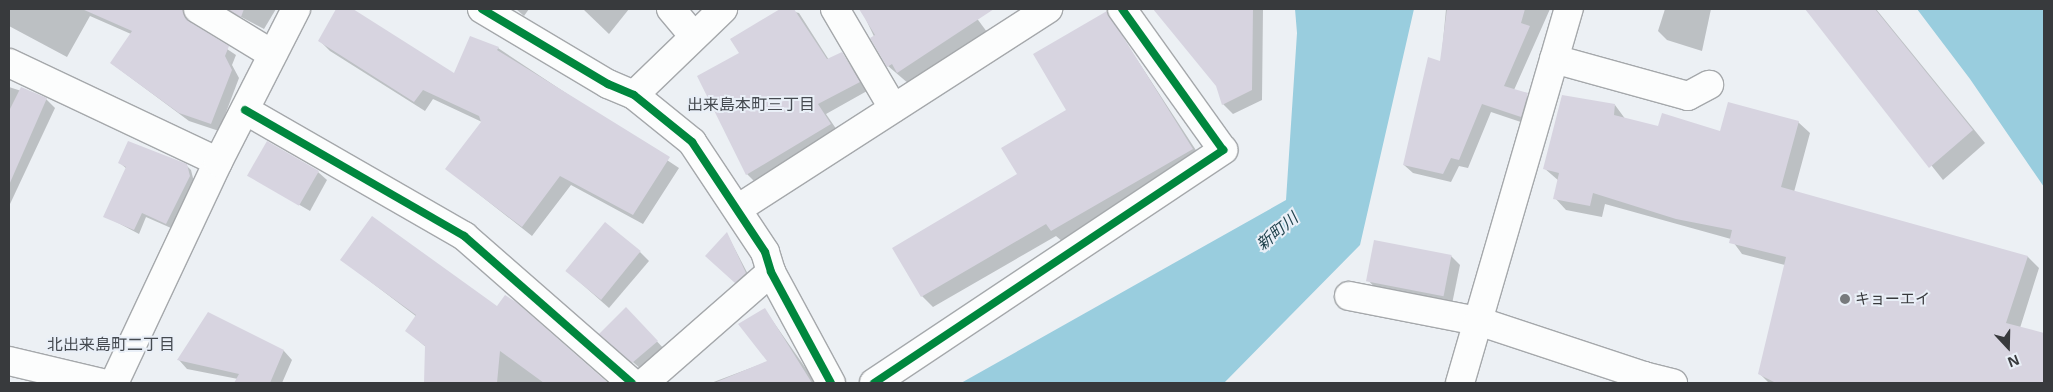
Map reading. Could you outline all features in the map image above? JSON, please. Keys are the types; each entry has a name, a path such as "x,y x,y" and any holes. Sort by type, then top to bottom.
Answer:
{"street":[{"path":"198,9 272,54"},
{"path":"114,383 218,162 296,9"},
{"path":"482,9 634,95 692,142 739,208 765,252 771,272 831,383"},
{"path":"671,9 694,36"},
{"path":"634,95 723,9"},
{"path":"835,9 893,108"},
{"path":"739,208 1048,9"},
{"path":"874,383 1224,150 1122,9"},
{"path":"1460,383 1568,9"},
{"path":"1554,59 1688,96 1709,85"},
{"path":"9,63 218,162"},
{"path":"245,110 464,236 632,383"},
{"path":"644,383 771,272"},
{"path":"1349,296 1478,321 1643,380 1673,383"},
{"path":"9,361 102,383"}],"water":[{"name":"新町川","path":"1295,9 1414,9 1360,245 1224,383 961,383 1286,200 1297,33"},
{"path":"1917,9 2044,9 2044,187 1970,79"}],"building":[{"path":"82,9 182,9 190,22 229,46 225,56 232,70 211,124 179,113 110,63 132,31"},
{"path":"228,9 244,9 241,17"},
{"path":"336,9 353,9 454,73 470,36 499,47 497,50 670,157 633,215 560,176 522,227 445,169 481,122 479,116 423,90 414,102 318,41"},
{"path":"780,9 794,9 827,59 842,52 860,82 818,104 831,124 746,175 697,76 739,53 730,39"},
{"path":"859,9 994,9 897,73 892,64 887,67 870,38 875,35"},
{"path":"1153,9 1253,9 1252,90 1222,105 1216,86"},
{"path":"1447,9 1525,9 1521,23 1530,26 1504,86 1528,93 1521,117 1482,104 1459,160 1451,158 1443,174 1403,165 1428,57 1440,61"},
{"path":"1805,9 1875,9 1973,130 1929,168"},
{"path":"1107,11 1193,149 1051,231 1046,224 921,297 892,248 1017,174 1001,148 1066,110 1033,54"},
{"path":"21,87 47,98 9,185 9,111"},
{"path":"1562,95 1615,104 1614,115 1658,126 1662,113 1720,131 1728,102 1799,121 1781,187 2028,256 2006,323 2044,333 2044,383 1776,383 1758,374 1786,257 1729,243 1732,230 1676,219 1593,193 1590,206 1553,199 1559,173 1543,169"},
{"path":"128,141 187,164 190,176 166,224 142,213 134,230 103,217 126,167 118,163"},
{"path":"267,141 319,171 299,206 247,176"},
{"path":"372,216 497,306 505,295 516,302 608,383 544,383 500,351 497,383 424,383 425,346 405,331 416,315 340,260"},
{"path":"605,222 641,251 601,300 565,271"},
{"path":"727,232 746,273 735,283 705,256"},
{"path":"1374,240 1452,255 1444,296 1366,281"},
{"path":"626,307 658,341 632,363 599,334"},
{"path":"765,308 812,383 714,383 767,361 738,324"},
{"path":"208,312 284,350 270,383 234,383 239,374 177,360"}],"cycle path":[{"path":"482,9 608,84 634,95 692,142 765,252 771,272 831,383"},
{"path":"874,383 1223,150 1122,9"},
{"path":"245,110 464,236 632,383"}],"place":[{"name":"キョーエイ","path":"1845,299"}],"district":[{"name":"出来島本町三丁目","path":"751,104"},
{"name":"北出来島町二丁目","path":"111,344"}]}
